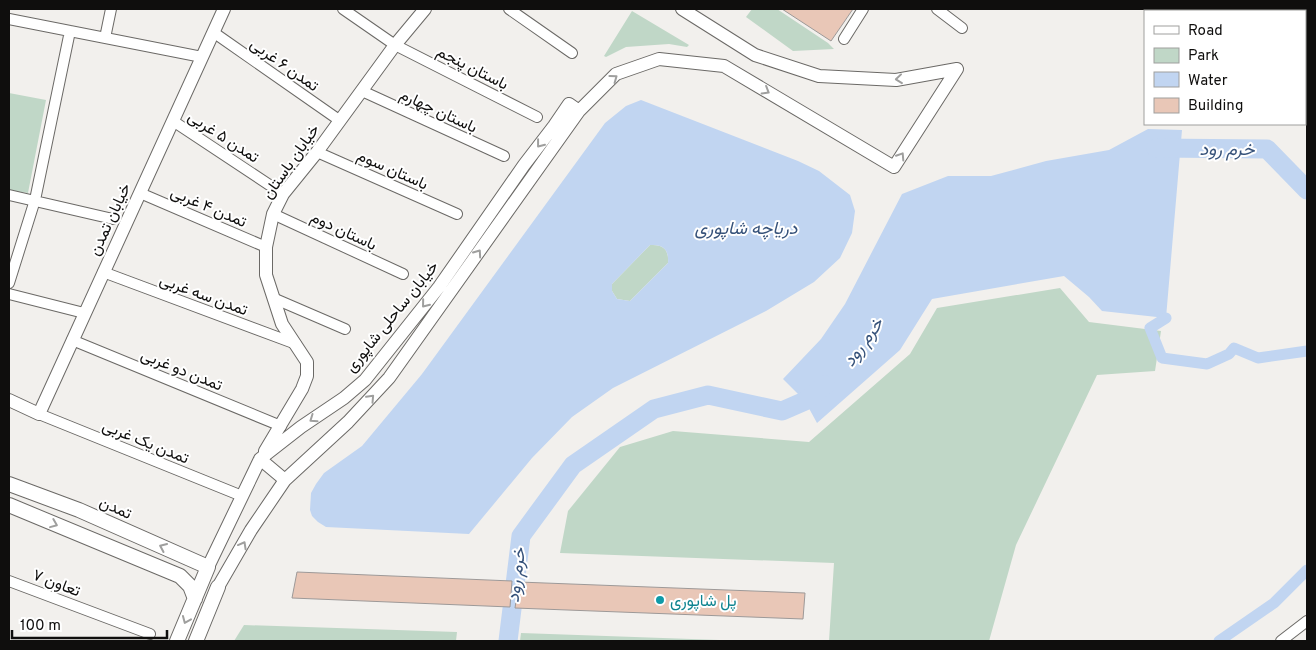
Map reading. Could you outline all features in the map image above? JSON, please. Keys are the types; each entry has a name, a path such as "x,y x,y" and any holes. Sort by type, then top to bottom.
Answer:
{"main road":[{"name":"تمدن","path":"9,484 79,510 208,567"},
{"path":"9,505 180,576 190,586 195,599"},
{"name":"خیابان ساحلی شاپوری","path":"177,641 208,567"},
{"name":"خیابان ساحلی شاپوری","path":"196,641 218,587"}],"street":[{"path":"104,38 111,9"},
{"name":"خیابان تمدن","path":"39,414 224,9"},
{"name":"باستان پنجم","path":"343,9 395,45 537,117"},
{"name":"خیابان باستان","path":"260,459 281,426 307,376 307,362 282,324 266,275 266,247 273,214 283,194 317,152 395,45 425,9"},
{"path":"509,9 572,53"},
{"name":"خیابان ساحلی شاپوری","path":"218,587 251,530 285,480 348,422 389,378 444,290 574,107 616,74 660,59 724,66 894,167 957,69 896,80 819,76 756,55 682,9"},
{"path":"844,39 864,9"},
{"path":"937,9 962,28"},
{"path":"9,20 202,57"},
{"path":"9,283 35,200 70,31"},
{"name":"تمدن ۶ غربی","path":"213,32 339,120"},
{"name":"باستان چهارم","path":"362,91 504,156"},
{"name":"تمدن ۵ غربی","path":"172,121 283,194"},
{"name":"باستان سوم","path":"317,152 457,214"},
{"name":"تمدن ۴ غربی","path":"140,193 266,247"},
{"path":"9,195 113,220"},
{"name":"باستان دوم","path":"273,214 403,274"},
{"name":"تمدن سه غربی","path":"103,272 296,344"},
{"name":"خیابان ساحلی شاپوری","path":"208,567 260,459 301,427 344,398 365,380 444,290"},
{"path":"9,294 84,313"},
{"path":"272,298 346,329"},
{"name":"تمدن دو غربی","path":"72,340 281,426"},
{"path":"9,400 39,414"},
{"name":"تمدن یک غربی","path":"39,414 242,496"},
{"path":"260,459 285,480"},
{"name":"تعاون ۷","path":"9,581 150,634"},
{"path":"1282,641 1307,621"}],"green space":[{"path":"752,9 777,9 834,49 793,51 746,17"},
{"path":"632,11 689,45 687,47 669,44 626,47 606,57 604,56"},
{"path":"9,93 46,100 28,193 9,190"},
{"path":"650,245 658,245 664,248 668,263 630,301 617,299 612,291 612,284"},
{"path":"1060,288 1089,322 1161,331 1155,371 1097,375 1016,545 989,641 829,641 834,563 560,553 568,511 620,447 673,431 809,442 910,354 937,308"},
{"path":"244,625 457,632 456,641 234,641"},
{"path":"521,633 748,641 520,641"}],"water":[{"name":"دریاچه شاپوری","path":"641,100 798,161 819,171 850,195 855,211 852,233 840,258 814,282 766,311 613,388 572,417 532,458 469,534 326,527 318,522 312,516 310,510 311,493 324,473 362,446 422,374 605,123 626,106","holes":["650,245 658,245 664,248 668,263 630,301 617,299 612,291 612,284"]},
{"path":"1148,129 1182,130 1166,318 1102,311 1064,276 932,299 900,350 817,423 805,401 783,379 821,339 845,304 902,194 948,176 991,176 1046,161 1109,150"}],"building":[{"path":"782,9 853,9 831,41"},
{"path":"297,572 512,581 510,607 292,598"},
{"name":"پل شاپوری","path":"519,582 805,593 803,619 515,608"}],"waterway":[{"name":"خرم رود","path":"1156,148 1267,149 1307,190"},
{"path":"1166,318 1150,328 1162,358 1207,364 1229,354 1234,348 1258,358 1307,351"},
{"name":"خرم رود","path":"508,641 521,536 573,465 654,409 708,395 782,411 805,401 825,385"},
{"path":"1219,641 1274,603 1307,570"}],"place":[{"name":"پل شاپوری","path":"660,600"}]}
